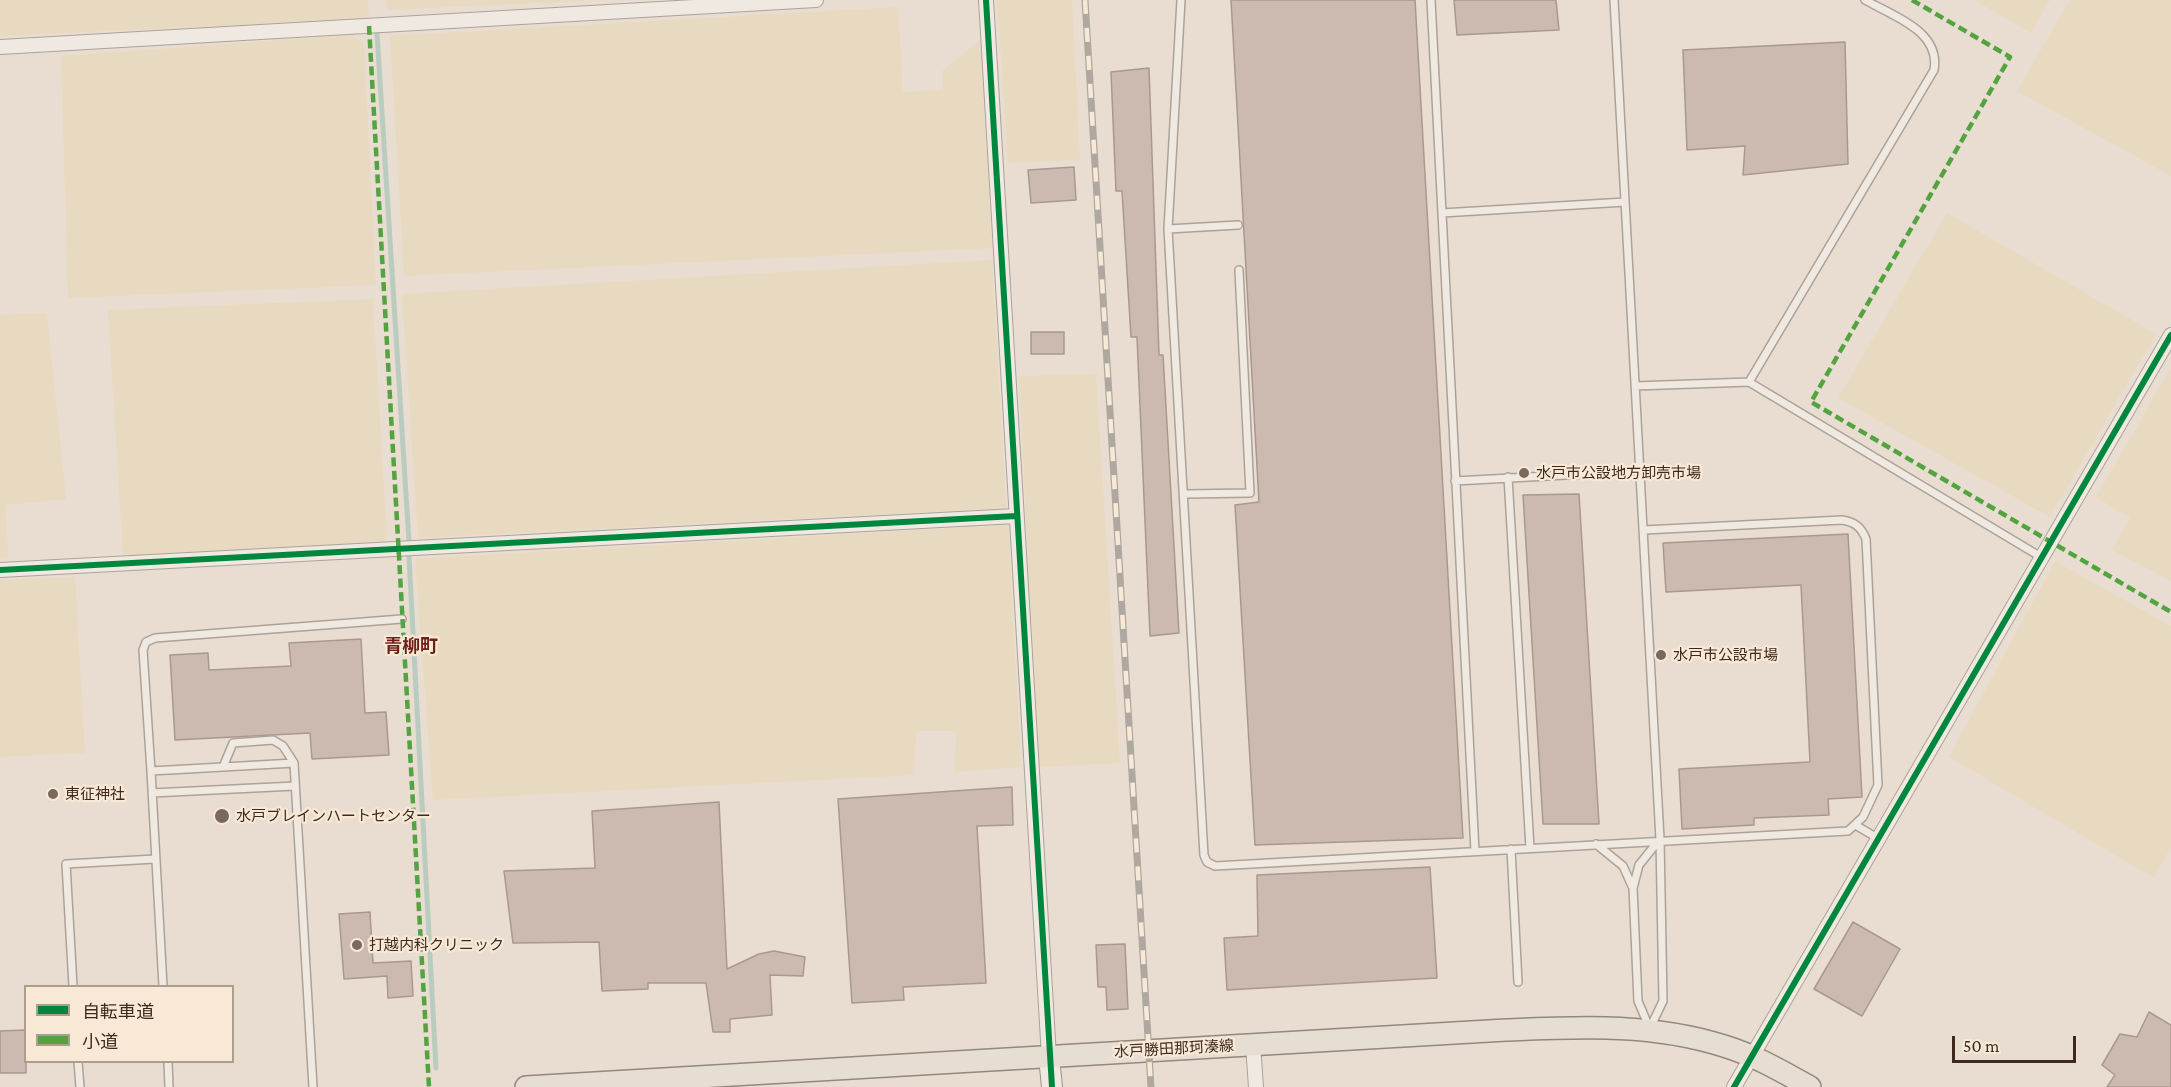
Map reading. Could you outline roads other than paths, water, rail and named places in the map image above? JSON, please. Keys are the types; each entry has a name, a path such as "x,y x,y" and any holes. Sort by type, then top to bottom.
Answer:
{"main road":[{"name":"水戸勝田那珂湊線","path":"526,1087 1563,1028 1649,1029 1701,1039 1751,1057 1810,1087"}],"street":[{"path":"0,47 816,0"},
{"path":"986,0 1052,1087"},
{"path":"1734,1087 2171,335"},
{"path":"0,570 1016,516"},
{"path":"1252,1045 1256,1087"}],"lane":[{"path":"1181,0 1168,228 1204,855 1207,862 1215,866 1660,839 1848,831 1857,826 1874,797 1878,785 1866,539 1862,530 1853,522 1842,520 1644,530"},
{"path":"1431,0 1475,851"},
{"path":"1614,0 1660,839 1663,1001 1649,1029"},
{"path":"1749,382 1934,70 1935,52 1926,36 1864,0"},
{"path":"1442,213 1625,202"},
{"path":"1168,228 1238,225"},
{"path":"1185,494 1250,493 1239,270"},
{"path":"1635,386 1749,382 2041,557"},
{"path":"1455,481 1640,471"},
{"path":"1508,477 1530,848"},
{"path":"163,985 143,650 146,642 155,638 402,619"},
{"path":"224,766 233,743 241,741 273,740 283,746 294,763 314,1087"},
{"path":"151,771 294,763"},
{"path":"152,793 295,786"},
{"path":"1857,826 1879,839"},
{"path":"1649,1029 1638,1001 1633,888 1640,865 1660,839"},
{"path":"1596,844 1623,866 1633,888"},
{"path":"1511,849 1518,981"},
{"path":"74,985 66,864 155,860"},
{"path":"78,1063 80,1087"},
{"path":"168,1063 169,1087"}],"waterway":[{"path":"377,33 409,542"},
{"path":"409,557 436,1068"}],"railway":[{"path":"1085,0 1151,1087"}],"place":[{"name":"水戸市公設地方卸売市場","path":"1524,473"},
{"name":"水戸市公設市場","path":"1661,655"},
{"name":"東征神社","path":"53,794"},
{"name":"水戸ブレインハートセンター","path":"222,816"},
{"name":"打越内科クリニック","path":"357,945"}],"district":[{"name":"青柳町","path":"411,646"}]}
